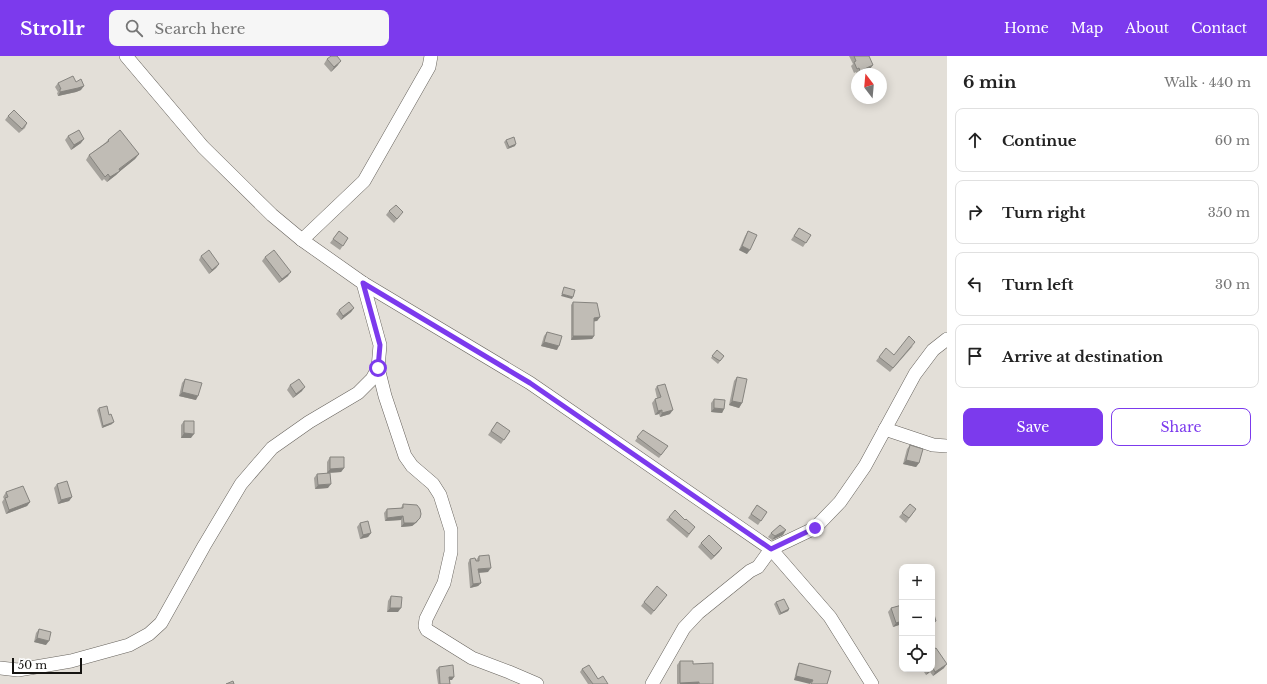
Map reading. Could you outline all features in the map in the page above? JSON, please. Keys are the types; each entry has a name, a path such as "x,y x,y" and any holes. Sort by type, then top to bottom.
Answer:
{"street":[{"path":"126,56 204,147 272,215 302,240 363,283 530,383 771,549 830,617 872,684"},
{"path":"302,240 364,181 429,67 431,56"},
{"path":"363,283 380,345 378,368 385,396 405,456 412,466 432,484 440,495 451,530 451,552 444,583 426,619 425,626 427,630 472,658 537,684"},
{"path":"652,684 684,628 698,613 750,571 758,567 771,549 815,528 840,502 865,466 915,374 933,350 947,339"},
{"path":"0,668 18,670 71,661 129,645 150,634 161,623 204,546 242,484 272,448 308,422 358,393 372,378 378,368"},
{"path":"885,429 933,445 947,446"}],"building":[{"path":"331,56 337,56 341,61 334,67 327,59"},
{"path":"854,56 869,56 873,65 866,68 857,68 854,62 856,61"},
{"path":"73,76 76,82 81,79 84,86 60,92 61,89 58,83"},
{"path":"14,110 27,123 22,129 8,116"},
{"path":"79,130 84,139 74,145 68,136"},
{"path":"120,130 139,154 119,169 120,171 110,177 108,174 105,177 89,155 109,141 108,140"},
{"path":"514,137 516,144 509,147 506,140"},
{"path":"396,205 403,212 397,219 389,211"},
{"path":"799,228 811,235 806,243 794,236"},
{"path":"339,231 348,238 343,246 333,239"},
{"path":"748,231 757,235 750,250 742,246"},
{"path":"209,250 219,264 212,270 201,256"},
{"path":"274,250 291,272 282,279 265,257"},
{"path":"564,287 575,290 573,297 562,294"},
{"path":"349,302 354,308 343,316 339,310"},
{"path":"573,302 597,303 600,317 594,318 594,336 573,336"},
{"path":"547,332 562,336 559,346 544,342"},
{"path":"909,336 915,342 893,368 879,357 886,348 894,355"},
{"path":"717,350 724,356 720,361 712,356"},
{"path":"737,377 747,379 742,403 732,401"},
{"path":"185,379 202,383 198,396 182,392"},
{"path":"299,379 305,387 296,394 290,385"},
{"path":"665,384 673,410 662,413 662,410 658,411 655,399 661,397 657,386"},
{"path":"714,399 725,400 724,409 714,408"},
{"path":"107,406 109,415 111,414 114,422 103,426 99,408"},
{"path":"184,421 194,421 194,434 184,433"},
{"path":"497,422 510,431 504,440 491,431"},
{"path":"643,430 668,446 661,455 637,437"},
{"path":"910,445 923,449 919,463 906,460"},
{"path":"330,457 344,457 344,468 330,469"},
{"path":"330,473 331,484 318,485 317,474"},
{"path":"67,481 72,497 61,500 57,484"},
{"path":"23,486 30,502 9,510 5,498 8,497 6,492"},
{"path":"403,504 417,505 420,509 420,518 415,523 404,523 403,516 387,518 387,509 403,508"},
{"path":"910,504 916,509 909,518 902,513"},
{"path":"757,505 767,512 761,521 751,514"},
{"path":"675,510 695,527 689,534 669,517"},
{"path":"368,521 371,533 363,535 360,523"},
{"path":"780,525 786,530 775,536 771,533"},
{"path":"709,535 722,548 714,556 701,543"},
{"path":"489,555 491,568 478,569 481,583 473,584 470,559 475,558 476,561 479,561 479,556"},
{"path":"657,586 667,595 654,611 644,602"},
{"path":"391,596 402,597 401,608 390,608"},
{"path":"784,599 789,609 781,613 776,602"},
{"path":"899,606 899,622 896,623 891,608"},
{"path":"39,629 51,632 49,641 37,638"},
{"path":"935,648 947,664 935,672"},
{"path":"680,661 693,661 693,664 713,663 713,684 699,684 699,682 680,683"},
{"path":"799,663 831,671 827,684 811,684 813,680 796,676"},
{"path":"453,665 454,677 449,677 450,684 440,684 439,667"},
{"path":"589,665 598,679 603,676 608,684 593,684 582,669"},
{"path":"233,681 234,684 226,684"}],"route":[{"path":"378,368 380,345 363,283 530,383 771,549 815,528"}]}
